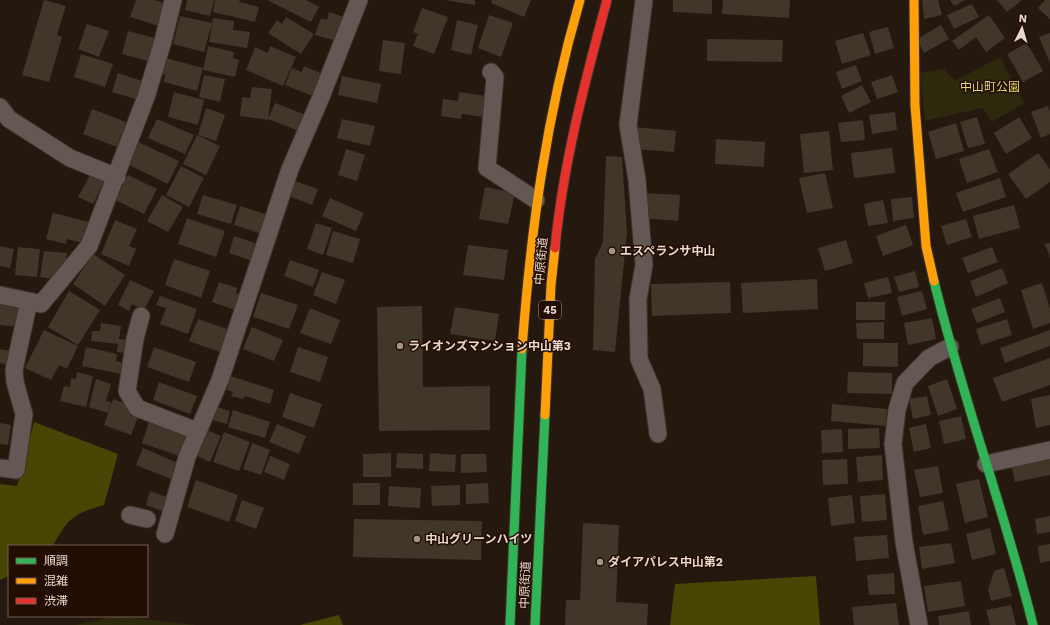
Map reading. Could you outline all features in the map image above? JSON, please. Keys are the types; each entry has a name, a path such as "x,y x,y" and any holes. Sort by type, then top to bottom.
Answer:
{"main road":[{"name":"中原街道","path":"510,625 525,299 536,200 551,113 568,40 580,0"},
{"name":"中原街道","path":"535,625 551,285 557,225 570,149 584,85 608,0"},
{"path":"914,0 915,105 926,246 950,347 1015,554 1033,625"}],"street":[{"path":"0,295 41,304 90,246 146,97 163,41 173,0"},
{"path":"130,515 158,524 220,380 290,169 321,97 358,0"},
{"path":"644,0 628,125 637,180 644,265 638,300 639,359 652,389 658,434"},
{"path":"490,72 495,77 487,168 536,200"},
{"path":"0,107 9,119 70,158 117,177"},
{"path":"0,468 16,470 24,414 15,382 14,370 28,301"},
{"path":"141,316 135,339 127,391 137,408 197,431"},
{"path":"920,625 904,542 894,437 897,410 905,383 929,358 950,347"},
{"path":"986,464 1050,450"}],"green space":[{"name":"中山町公園","path":"1000,57 1024,103 992,122 982,108 925,121 920,73 944,69 955,81"},
{"path":"112,617 125,617 196,625 76,625"}],"shaded area":[{"path":"34,422 118,454 104,505 85,511 72,518 63,529 54,545 8,545 8,576 0,580 0,484 17,486"},
{"path":"816,576 820,625 670,625 675,584"},
{"path":"339,615 343,625 300,625"}],"building":[{"path":"44,0 66,6 57,35 62,37 49,82 22,75"},
{"path":"136,0 155,0 169,5 162,27 130,17"},
{"path":"187,0 214,0 210,16 185,10"},
{"path":"215,0 240,0 239,2 259,7 255,22 213,12"},
{"path":"267,0 306,0 319,7 311,22"},
{"path":"445,0 475,0 475,5"},
{"path":"492,0 531,0 524,17 491,3"},
{"path":"673,0 712,0 712,14 673,12"},
{"path":"723,0 790,0 789,18 722,14"},
{"path":"922,0 938,0 942,15 924,19"},
{"path":"950,0 965,0 954,6"},
{"path":"997,0 1022,0 1007,12"},
{"path":"1045,0 1050,0 1050,19 1038,8"},
{"path":"972,4 979,17 954,29 947,15"},
{"path":"422,8 448,17 434,54 413,46 418,34 413,32"},
{"path":"329,12 347,18 340,42 315,35 321,18 327,20"},
{"path":"489,15 513,23 501,57 478,48"},
{"path":"989,15 1005,38 986,52 976,37 959,50 952,41"},
{"path":"180,16 212,23 204,52 173,44"},
{"path":"286,17 314,34 301,54 268,33 277,20 282,24"},
{"path":"213,18 234,21 233,30 250,32 247,48 209,42"},
{"path":"457,20 478,25 471,55 451,50"},
{"path":"87,24 109,31 99,57 78,49"},
{"path":"941,25 949,39 924,53 917,39"},
{"path":"888,27 894,48 875,54 869,32"},
{"path":"128,31 158,39 151,62 122,54"},
{"path":"863,33 871,55 842,64 835,41"},
{"path":"1050,33 1050,63 1039,37"},
{"path":"707,39 783,40 782,62 707,61"},
{"path":"383,40 405,43 401,74 379,71"},
{"path":"1027,43 1043,71 1023,82 1007,54"},
{"path":"208,46 234,52 233,58 239,60 235,77 203,70"},
{"path":"270,46 296,57 283,86 246,70 255,47 268,53"},
{"path":"81,54 113,64 105,87 74,77"},
{"path":"162,57 203,68 197,91 164,82 165,75 158,73"},
{"path":"856,65 862,81 842,89 836,72"},
{"path":"304,66 325,75 315,97 285,85 292,68 302,72"},
{"path":"118,73 148,83 142,101 112,92"},
{"path":"204,75 225,79 220,102 199,97"},
{"path":"892,75 898,92 877,99 871,82"},
{"path":"342,76 381,84 377,103 338,95"},
{"path":"862,85 871,102 849,113 841,96"},
{"path":"252,87 272,89 268,120 240,116 242,97 250,98"},
{"path":"174,92 204,100 198,125 168,117"},
{"path":"459,92 486,96 483,117 462,114 461,119 441,116 443,99 458,101"},
{"path":"275,103 306,115 299,131 268,119"},
{"path":"1048,106 1050,112 1050,134 1041,138 1031,112"},
{"path":"206,108 225,115 216,141 198,135"},
{"path":"92,109 126,122 117,147 83,134"},
{"path":"895,112 897,130 872,134 869,115"},
{"path":"977,117 985,144 968,148 960,122"},
{"path":"1019,117 1032,138 1006,154 994,133"},
{"path":"157,119 194,135 185,154 148,138"},
{"path":"342,119 375,126 370,146 337,138"},
{"path":"863,120 865,140 841,142 838,123"},
{"path":"956,123 964,151 936,159 928,132"},
{"path":"635,127 676,131 674,152 633,149"},
{"path":"829,131 833,170 804,173 800,134"},
{"path":"197,135 220,146 206,175 183,164"},
{"path":"716,139 765,142 764,167 715,164"},
{"path":"138,142 179,161 168,184 127,164"},
{"path":"892,148 895,173 854,178 851,153"},
{"path":"346,149 365,155 357,181 338,175"},
{"path":"989,149 998,172 967,183 959,159"},
{"path":"1038,153 1050,169 1050,182 1026,199 1008,174"},
{"name":"エスペランサ中山","path":"606,156 622,157 627,232 615,352 593,350 595,259 603,242"},
{"path":"181,166 204,178 189,207 166,195"},
{"path":"825,173 833,208 807,213 799,178"},
{"path":"90,175 104,182 93,204 78,197"},
{"path":"128,175 157,189 144,214 115,200"},
{"path":"1000,178 1006,197 963,212 956,193"},
{"path":"292,180 318,189 312,205 286,195"},
{"path":"485,187 515,193 508,224 479,219"},
{"path":"643,193 680,195 678,221 641,218"},
{"path":"162,195 183,207 168,232 147,221"},
{"path":"203,195 237,205 231,224 197,214"},
{"path":"912,197 914,218 893,221 891,199"},
{"path":"330,198 364,213 356,231 322,216"},
{"path":"883,200 888,223 868,226 864,204"},
{"path":"1014,205 1020,228 979,239 973,216"},
{"path":"240,206 271,216 265,235 234,225"},
{"path":"53,213 93,223 87,244 67,239 66,244 46,239"},
{"path":"187,218 225,231 216,257 178,244"},
{"path":"966,219 972,237 947,245 941,226"},
{"path":"115,220 137,229 129,246 136,249 129,266 101,254"},
{"path":"316,223 332,228 323,255 307,249"},
{"path":"906,225 913,245 883,256 876,236"},
{"path":"333,231 360,239 353,263 326,255"},
{"path":"234,236 261,245 255,262 229,253"},
{"path":"846,240 853,263 825,271 818,248"},
{"path":"1050,243 1050,258 1045,244"},
{"path":"468,245 508,250 504,280 463,275"},
{"path":"0,246 14,249 10,268 0,266"},
{"path":"18,247 40,249 37,277 15,275"},
{"path":"992,247 998,262 968,273 962,258"},
{"path":"44,251 67,253 65,269 59,280 40,277"},
{"path":"93,254 125,275 105,306 73,284"},
{"path":"174,259 210,271 201,298 165,285"},
{"path":"290,260 319,270 313,287 284,276"},
{"path":"1002,268 1008,283 976,297 970,281"},
{"path":"915,271 919,287 899,292 894,277"},
{"path":"322,272 345,280 336,304 313,295"},
{"path":"888,277 892,293 868,298 864,283"},
{"path":"817,279 818,309 743,313 741,283"},
{"path":"130,280 154,291 144,310 132,304 129,311 118,305"},
{"path":"219,282 237,288 236,293 240,295 235,310 212,302"},
{"path":"730,282 731,313 652,316 651,284"},
{"path":"1042,283 1050,309 1050,323 1033,329 1021,290"},
{"path":"69,291 100,310 78,345 48,327"},
{"path":"922,291 927,309 902,316 897,297"},
{"path":"261,293 298,305 289,329 253,317"},
{"path":"160,296 197,309 188,334 160,324 166,308 156,305"},
{"path":"1000,298 1005,312 977,323 971,309"},
{"path":"856,302 885,302 885,320 856,320"},
{"path":"0,304 23,307 20,327 0,325"},
{"name":"ライオンズマンション中山第3","path":"422,306 423,387 490,386 490,430 379,430 377,307"},
{"path":"455,307 499,314 495,341 450,334"},
{"path":"310,308 340,320 331,344 300,333"},
{"path":"932,318 936,339 908,345 904,323"},
{"path":"198,319 233,331 225,354 189,341"},
{"path":"1007,319 1012,335 981,345 976,329"},
{"path":"884,322 884,339 857,339 856,323"},
{"path":"101,323 121,326 119,339 132,340 131,354 117,352 118,344 91,341 92,331 100,331"},
{"path":"252,327 283,340 274,361 243,349"},
{"path":"44,330 78,346 67,369 59,365 51,380 25,368"},
{"path":"1050,330 1050,346 1005,363 1000,348"},
{"path":"863,343 898,343 898,367 863,366"},
{"path":"86,347 117,354 116,361 124,363 121,374 82,366"},
{"path":"154,347 196,362 189,382 147,367"},
{"path":"298,347 328,357 320,382 290,372"},
{"path":"0,349 12,351 9,365 0,363"},
{"path":"1050,358 1050,385 1002,402 993,378"},
{"path":"77,372 93,376 86,407 60,401 64,386 70,387 71,378 76,379"},
{"path":"848,372 892,373 892,394 847,393"},
{"path":"231,376 274,390 270,404 245,396 243,399 231,396 233,392 227,390"},
{"path":"96,379 111,384 106,401 111,402 108,413 89,407"},
{"path":"947,379 957,409 938,416 928,386"},
{"path":"159,382 197,396 190,414 153,400"},
{"path":"290,393 322,404 314,428 282,417"},
{"path":"1050,395 1050,425 1036,428 1031,399"},
{"path":"927,396 931,415 913,419 909,399"},
{"path":"113,399 132,406 130,414 138,417 131,435 104,425"},
{"path":"832,404 887,409 886,426 831,421"},
{"path":"213,406 230,411 227,424 209,419"},
{"path":"233,410 270,422 265,438 228,427"},
{"path":"961,416 966,439 944,444 939,421"},
{"path":"149,422 190,436 182,457 142,443"},
{"path":"0,423 11,425 8,445 0,444"},
{"path":"277,424 306,436 299,454 269,442"},
{"path":"926,424 931,448 914,452 909,428"},
{"path":"202,428 221,436 210,462 191,453"},
{"path":"879,428 880,448 848,449 848,429"},
{"path":"842,429 843,452 822,453 821,430"},
{"path":"224,432 250,442 239,471 213,462"},
{"path":"252,443 270,450 261,475 243,469"},
{"path":"143,448 178,463 171,479 136,465"},
{"path":"391,453 391,477 363,477 363,454"},
{"path":"397,453 423,454 423,469 396,468"},
{"path":"430,453 456,455 455,472 429,471"},
{"path":"461,454 486,454 487,472 461,473"},
{"path":"882,455 883,480 858,482 856,457"},
{"path":"270,456 290,464 284,480 264,472"},
{"path":"1050,458 1050,475 1015,482 1011,463"},
{"path":"847,459 848,484 823,485 822,460"},
{"path":"938,466 943,493 920,497 914,470"},
{"path":"979,479 988,517 965,523 956,484"},
{"path":"196,480 238,495 229,522 187,507"},
{"path":"353,483 380,483 380,505 353,505"},
{"path":"488,483 489,503 466,504 466,484"},
{"path":"460,485 460,505 432,506 431,486"},
{"path":"389,486 421,488 420,508 388,506"},
{"path":"150,491 172,499 167,513 146,505"},
{"path":"885,494 887,520 862,522 860,496"},
{"path":"852,495 855,523 831,526 828,498"},
{"path":"242,500 264,508 256,529 235,521"},
{"path":"943,501 949,530 923,535 918,506"},
{"path":"1050,516 1050,532 1037,534 1035,519"},
{"name":"中山グリーンハイツ","path":"354,519 482,521 481,560 353,557"},
{"name":"ダイアパレス中山第2","path":"583,523 619,525 616,602 648,604 647,625 565,625 566,600 580,600"},
{"path":"990,528 996,554 972,560 966,534"},
{"path":"887,535 889,558 856,561 854,537"},
{"path":"951,543 955,563 922,569 919,547"},
{"path":"1050,544 1050,561 1040,563 1038,546"},
{"path":"1004,568 1012,596 991,601 988,590 994,571"},
{"path":"894,573 895,594 869,595 867,575"},
{"path":"961,581 965,606 928,612 924,586"},
{"path":"896,603 899,625 854,625 852,607"},
{"path":"1011,605 1016,625 990,625 986,610"},
{"path":"969,611 971,625 939,625 938,616"}],"traffic: fast":[{"path":"934,281 957,367 1022,582 1033,625"},
{"path":"510,625 522,349"},
{"path":"535,625 545,415"}],"traffic: slow":[{"path":"522,349 535,216 549,130 568,44 580,0"},
{"path":"914,0 915,105 926,246 934,281"},
{"path":"545,415 551,285 555,248"}],"traffic: jam":[{"path":"555,248 563,185 569,154 583,92 607,0"}],"place":[{"name":"エスペランサ中山","path":"612,251"},
{"name":"ライオンズマンション中山第3","path":"400,346"},
{"name":"中山グリーンハイツ","path":"417,539"},
{"name":"ダイアパレス中山第2","path":"600,562"}]}
